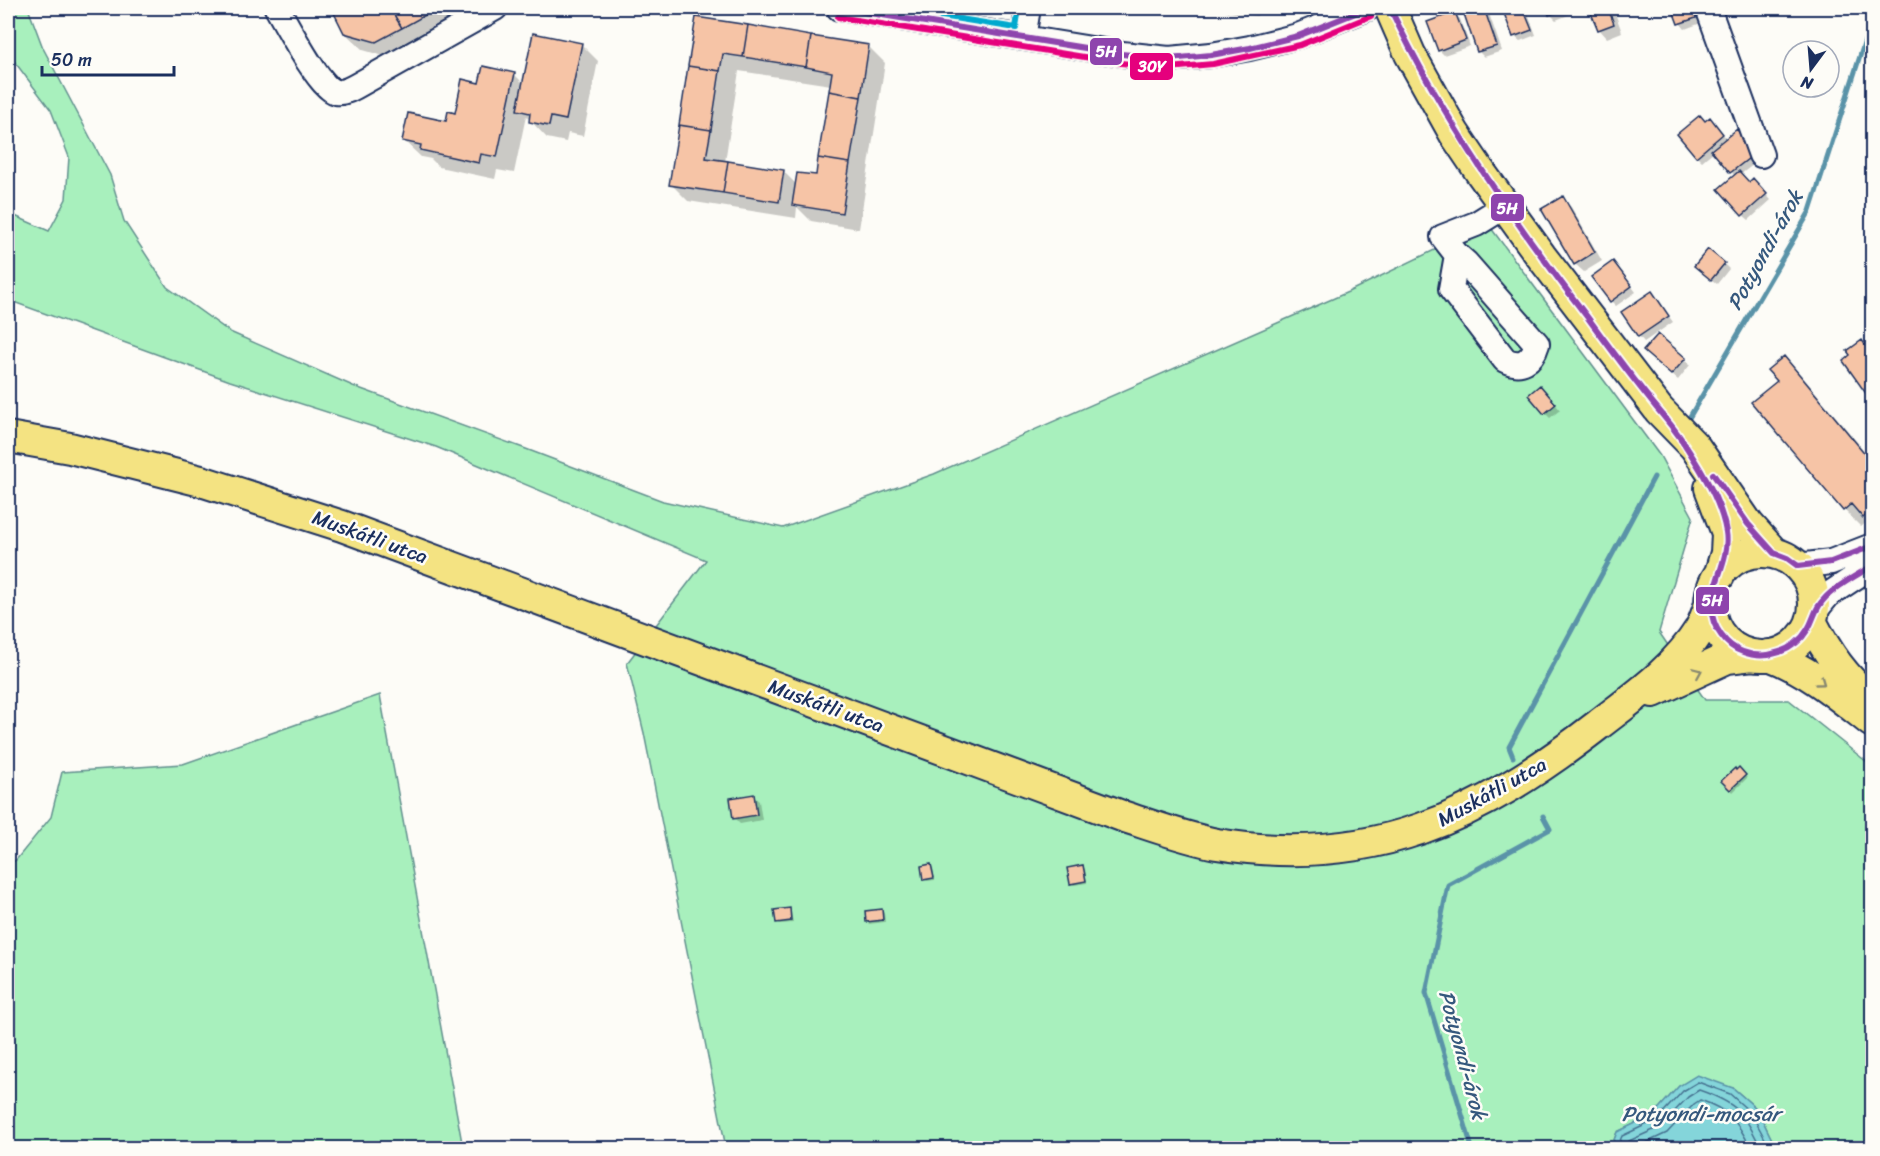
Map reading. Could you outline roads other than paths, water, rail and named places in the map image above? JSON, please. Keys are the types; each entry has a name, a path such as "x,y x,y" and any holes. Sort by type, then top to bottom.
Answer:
{"main road":[{"path":"1390,8 1410,54 1455,133 1541,256 1677,431 1712,491 1726,533 1726,553 1711,594 1710,604 1714,622 1723,637 1736,648 1809,674 1872,722"},
{"path":"1677,431 1695,447 1748,524 1805,573 1813,592 1813,617 1833,661 1872,701"},
{"name":"Muskátli utca","path":"8,437 70,448 201,481 342,526 1122,816 1167,831 1216,843 1267,850 1315,850 1360,845 1402,836 1435,825 1474,807 1515,784 1573,744 1661,674 1689,644 1701,627 1710,604"},
{"path":"1719,576 1724,568 1739,557 1756,552 1786,559"},
{"path":"1761,655 1787,650 1802,638 1813,617"},
{"name":"Muskátli utca","path":"1625,704 1728,658 1761,655"}],"street":[{"path":"277,8 315,72 327,88 336,92 358,86 495,8"},
{"path":"839,8 1122,54 1169,59 1250,48 1298,36 1368,8"},
{"path":"1023,38 1028,8"},
{"path":"1708,8 1761,155"},
{"path":"1457,255 1443,237 1476,224 1505,206"},
{"path":"1786,559 1831,562 1872,546"},
{"path":"1813,617 1828,595 1872,566"}],"water":[{"name":"Potyondi-mocsár","path":"1697,1075 1733,1088 1757,1109 1776,1148 1611,1148 1617,1132 1653,1115 1679,1086"}],"waterway":[{"name":"Potyondi-árok","path":"1689,418 1810,211 1872,19"},
{"name":"Potyondi-árok","path":"1513,757 1509,747 1654,477"},
{"name":"Potyondi-árok","path":"1472,1148 1426,993 1448,885 1550,829 1543,816"}]}
